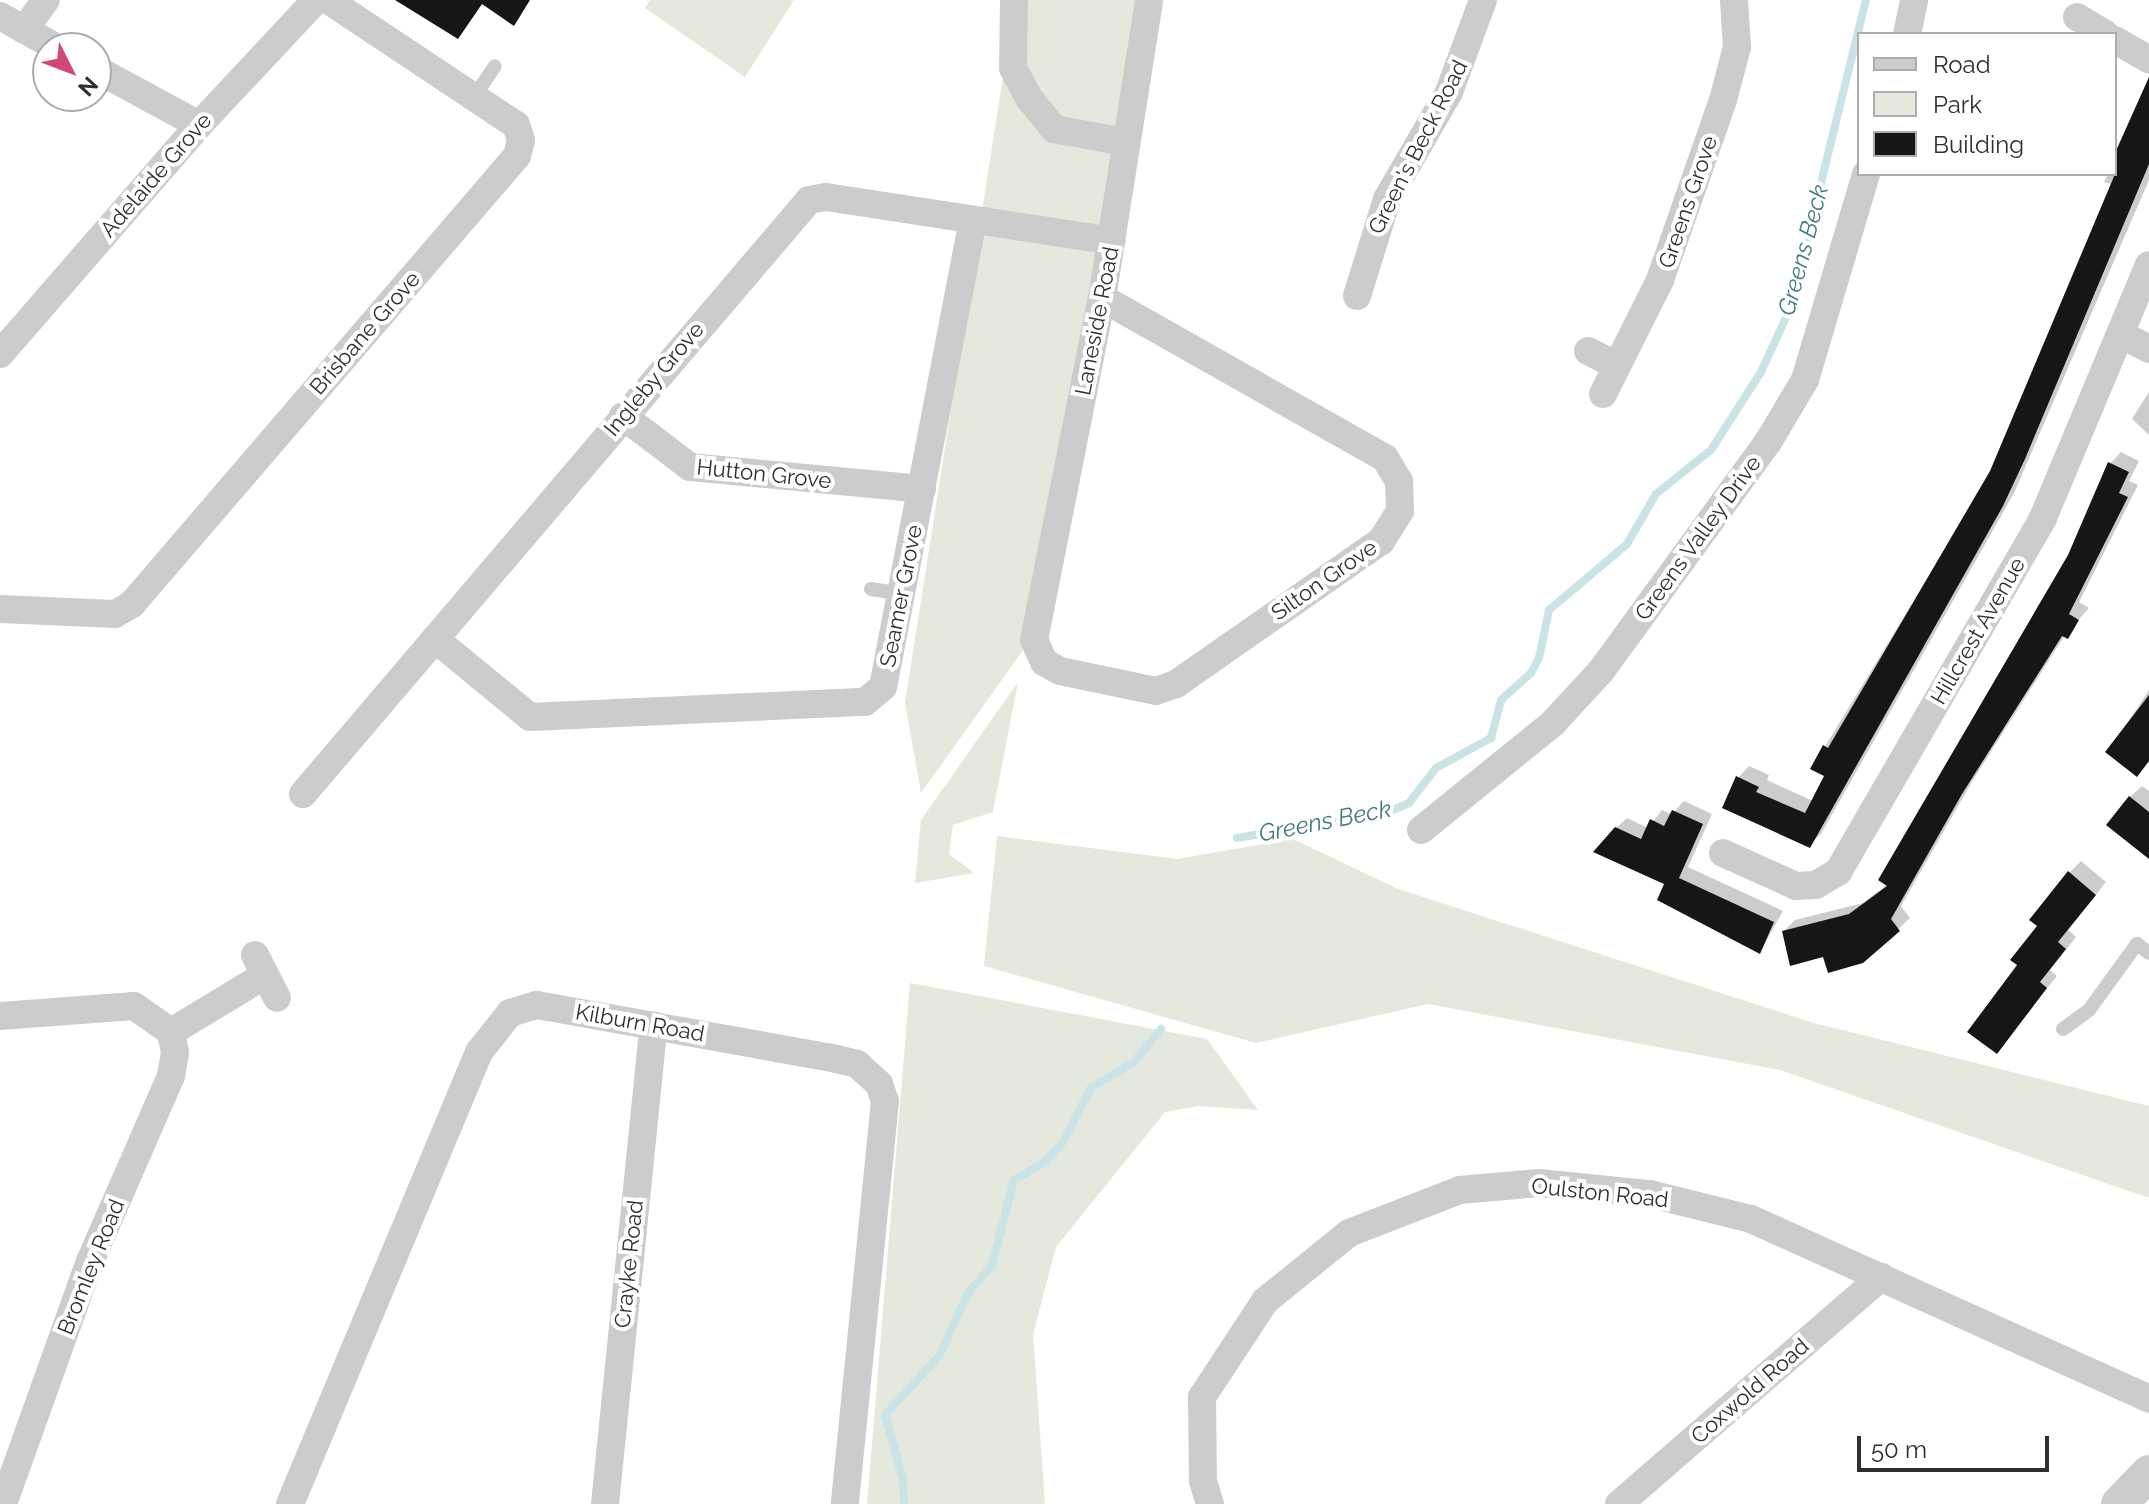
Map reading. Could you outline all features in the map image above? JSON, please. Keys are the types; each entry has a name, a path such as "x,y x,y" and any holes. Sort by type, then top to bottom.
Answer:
{"street":[{"path":"32,34 12,23 46,0"},
{"name":"Adelaide Grove","path":"3,346 199,125 316,0"},
{"name":"Brisbane Grove","path":"0,609 115,614 132,604 517,156 521,140 516,125 328,0"},
{"path":"1014,0 1013,68 1029,98 1054,129 1125,142"},
{"name":"Laneside Road","path":"1034,640 1102,298 1149,0"},
{"name":"Green's Beck Road","path":"1357,296 1387,199 1449,92 1483,0"},
{"name":"Greens Grove","path":"1603,394 1660,280 1723,100 1737,47 1734,0"},
{"path":"1907,32 1914,0"},
{"path":"2077,17 2102,32"},
{"path":"2117,41 2149,60"},
{"path":"112,78 199,125"},
{"name":"Greens Valley Drive","path":"1421,830 1553,723 1601,671 1768,442 1805,380 1865,176"},
{"name":"Ingleby Grove","path":"303,794 809,200 826,197 1112,241"},
{"name":"Seamer Grove","path":"435,639 530,717 865,702 883,687 973,221"},
{"name":"Hillcrest Avenue","path":"1723,853 1796,886 1816,885 1838,872 2043,518 2149,265"},
{"name":"Silton Grove","path":"1034,640 1044,662 1060,671 1156,691 1176,684 1381,541 1400,511 1399,481 1385,458 1102,298"},
{"path":"2120,334 2149,349"},
{"path":"1588,351 1616,365"},
{"name":"Hutton Grove","path":"623,416 690,467 922,489"},
{"path":"0,1016 134,1006 171,1032 266,976"},
{"name":"Kilburn Road","path":"290,1504 491,1031 510,1013 537,1005 857,1064 879,1084 885,1101 845,1504"},
{"name":"Crayke Road","path":"605,1504 654,1025"},
{"name":"Bromley Road","path":"3,1504 90,1261 171,1076 171,1032"},
{"name":"Oulston Road","path":"1210,1504 1203,1481 1202,1397 1265,1301 1349,1233 1460,1190 1539,1183 1650,1194 1751,1219 2149,1399"},
{"name":"Coxwold Road","path":"1619,1504 1881,1277"},
{"path":"2119,1504 2149,1473"}],"lane":[{"path":"474,97 495,66"},
{"path":"871,589 901,594"},
{"path":"2063,1029 2089,1010 2137,944 2149,953"}],"green space":[{"path":"650,0 794,0 745,77 645,8"},
{"path":"1015,0 1148,0 1026,646 921,793 905,703"},
{"path":"1018,682 993,812 953,825 949,854 974,873 915,883 921,820"},
{"path":"997,836 1177,859 1293,839 1398,889 1814,1023 2149,1106 2149,1198 1780,1070 1428,1004 1256,1043 984,966"},
{"path":"910,983 1207,1039 1258,1110 1198,1106 1165,1112 1056,1247 1033,1334 1045,1504 867,1504"}],"building":[{"path":"395,0 530,0 514,26 482,4 458,39"},
{"path":"2149,77 2149,164 2025,459 2003,506 1810,848 1722,808 1736,776 1759,787 1756,792 1805,813 1824,776 1810,769 1823,745 1828,748 1990,471 2114,176 2117,176 2117,149"},
{"path":"2108,462 2129,472 2119,493 2128,497 2069,614 2079,620 2068,639 2062,636 1962,794 1891,919 1900,931 1863,963 1828,973 1823,957 1790,966 1782,931 1849,914 1887,886 1878,880 2068,555"},
{"path":"2149,695 2149,761 2137,777 2105,752"},
{"path":"2129,796 2149,812 2149,859 2106,825"},
{"path":"1672,810 1703,824 1679,878 1774,922 1760,954 1657,900 1664,884 1593,852 1615,827 1641,839 1650,819 1664,826"},
{"path":"2068,871 2096,895 2058,942 2066,949 2040,982 2047,988 1997,1054 1967,1032 2017,965 2010,960 2037,926 2029,920"}],"waterway":[{"name":"Greens Beck","path":"1858,32 1866,0"},
{"name":"Greens Beck","path":"1237,838 1337,821 1360,811 1388,812 1409,803 1436,768 1491,738 1501,700 1531,673 1539,658 1549,610 1627,544 1656,494 1711,450 1761,372 1790,309 1857,37"},
{"name":"Greens Beck","path":"904,1504 903,1479 885,1415 939,1356 968,1293 992,1265 1014,1180 1044,1163 1063,1142 1091,1088 1134,1062 1161,1029"}]}
